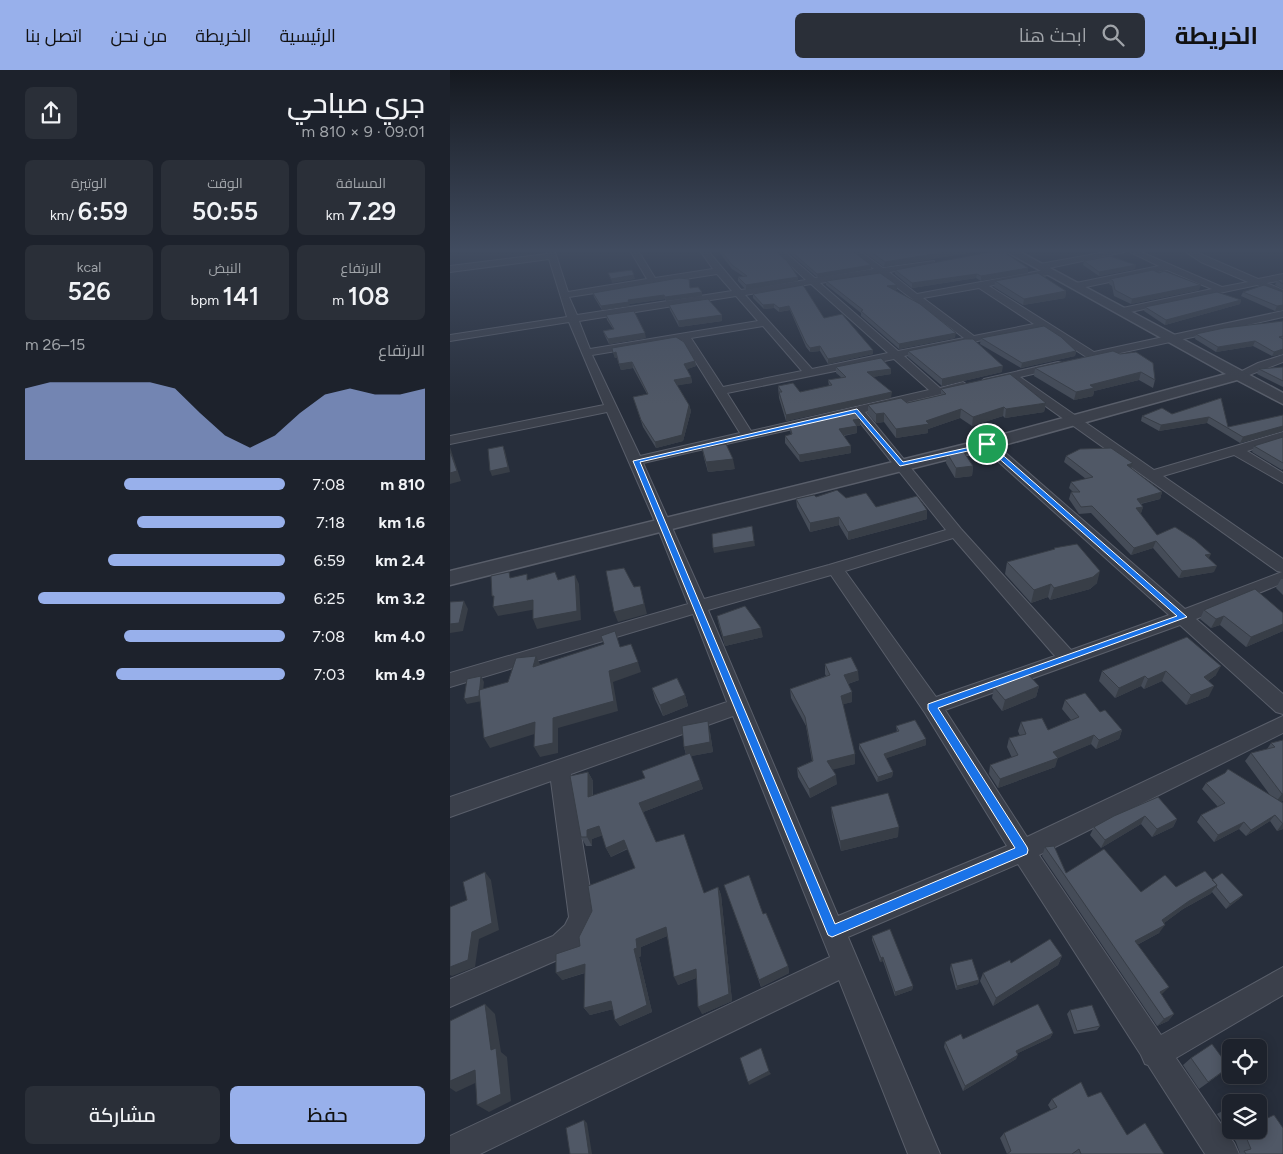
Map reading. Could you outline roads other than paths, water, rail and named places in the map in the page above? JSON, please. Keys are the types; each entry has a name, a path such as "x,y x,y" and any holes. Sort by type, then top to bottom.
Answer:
{"street":[{"path":"567,303 586,353 664,524 924,1154"},
{"path":"450,338 685,303"},
{"path":"747,303 810,373"},
{"path":"836,303 938,392"},
{"path":"922,303 974,340"},
{"path":"1008,303 1092,356"},
{"path":"1106,303 1283,399"},
{"path":"1121,311 1158,303"},
{"path":"636,461 747,434 857,411 1283,314"},
{"path":"586,353 764,323"},
{"path":"719,391 898,356 1042,325"},
{"path":"685,337 747,434"},
{"path":"450,578 1074,422 1240,375 1283,358"},
{"path":"1011,376 1283,567"},
{"path":"450,440 612,407"},
{"path":"857,411 956,532 1067,657"},
{"path":"1151,475 1283,436"},
{"path":"987,444 1283,706"},
{"path":"1236,450 1283,479"},
{"path":"450,680 697,606 834,569 956,532"},
{"path":"834,569 932,706 1023,850 1223,1154"},
{"path":"932,706 1183,617 1283,577"},
{"path":"450,807 738,706"},
{"path":"832,931 1023,850 1283,724"},
{"path":"450,993 562,945 574,934 582,919 560,770"},
{"path":"450,1152 846,963"},
{"path":"1156,1054 1283,980"}]}
